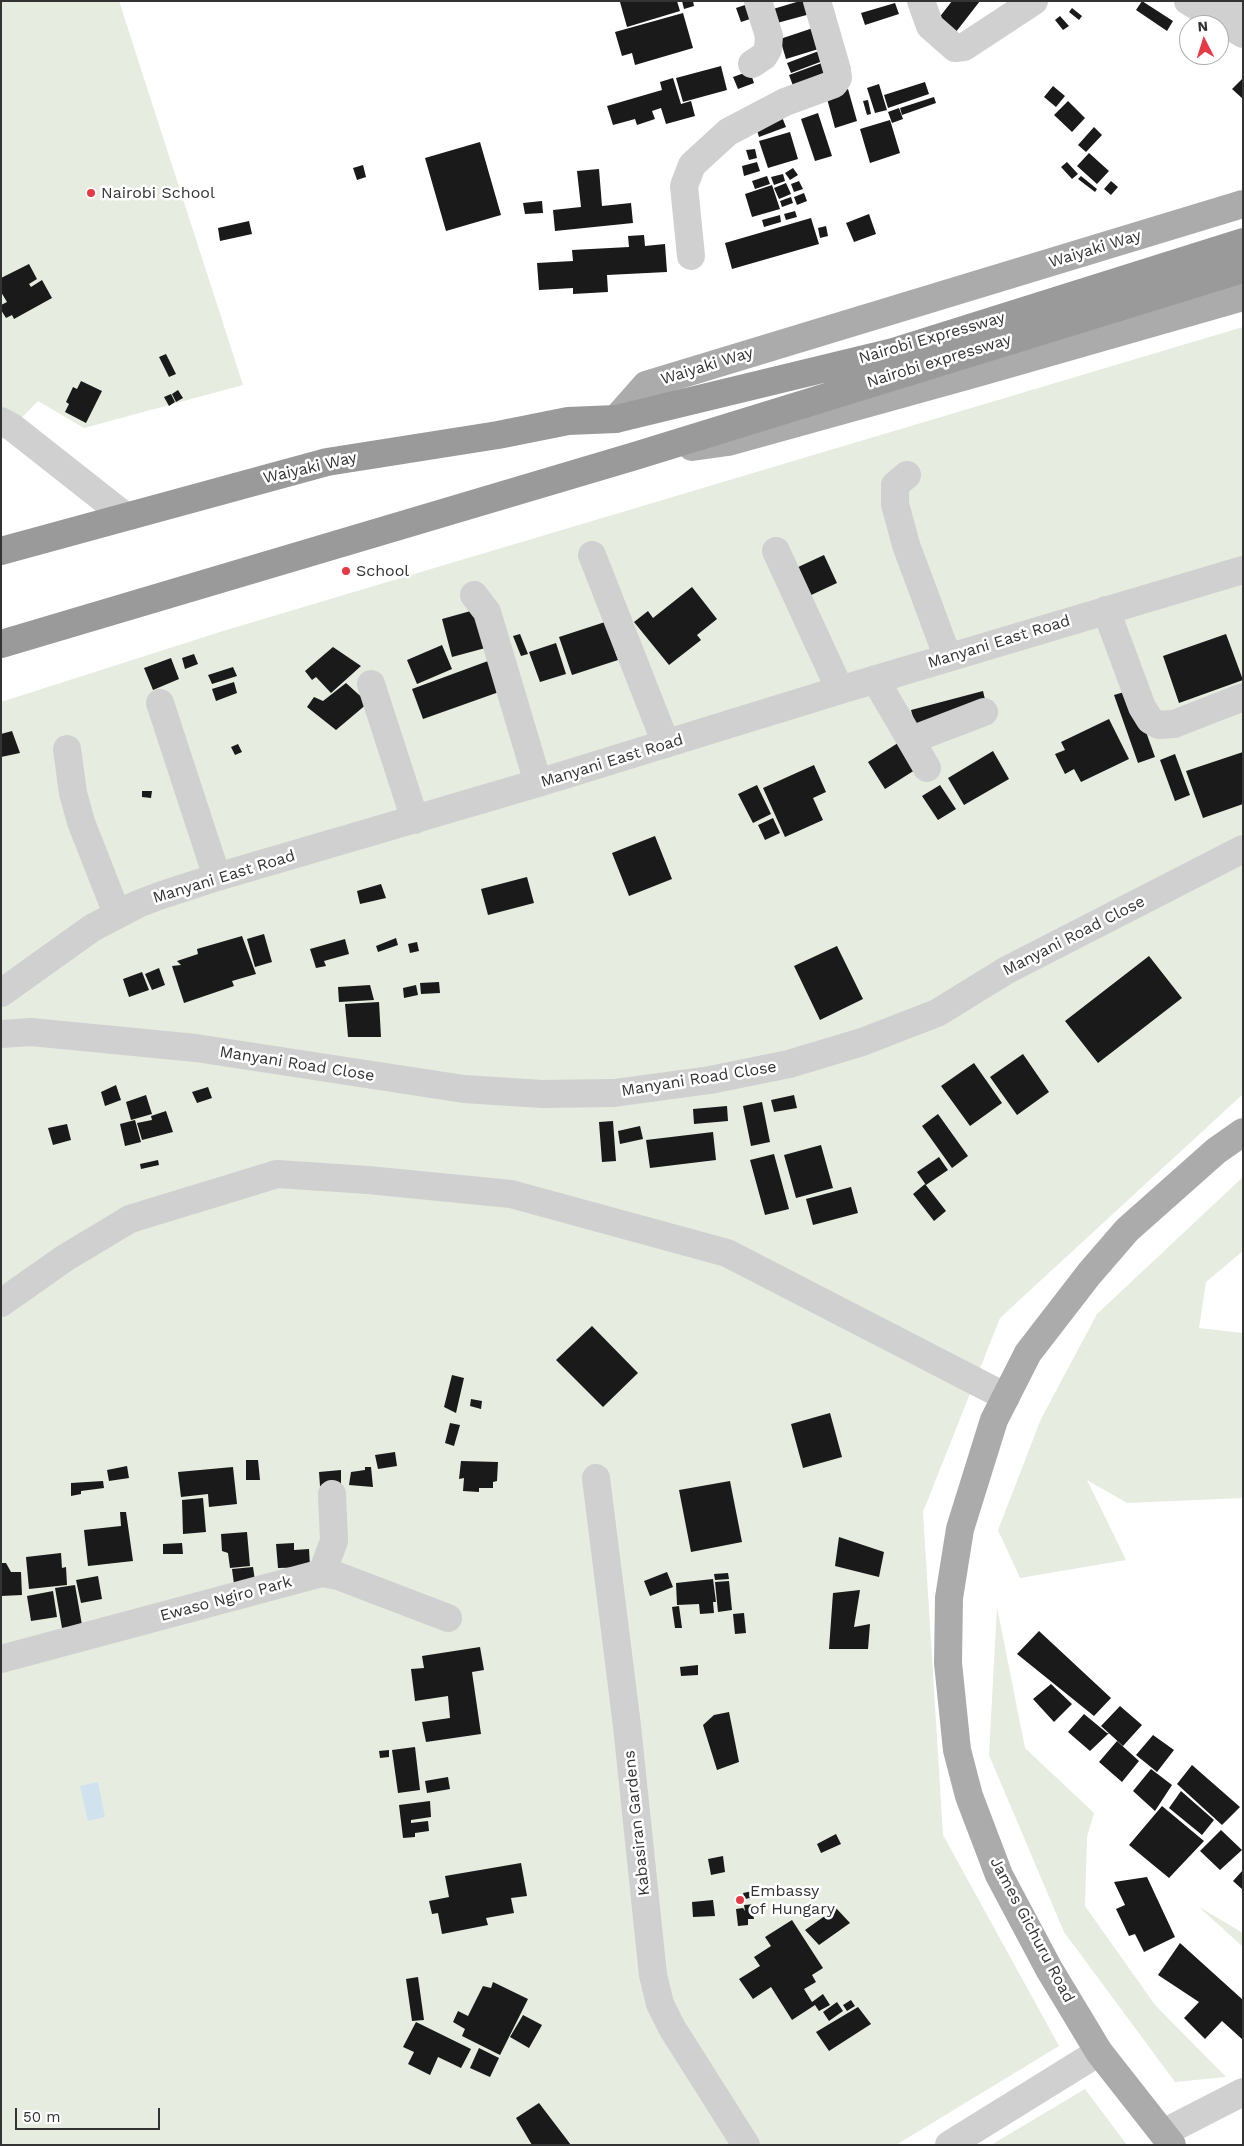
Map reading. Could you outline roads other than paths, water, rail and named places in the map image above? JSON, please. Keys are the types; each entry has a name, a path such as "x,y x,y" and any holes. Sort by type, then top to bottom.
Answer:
{"highway":[{"name":"Nairobi Expressway","path":"616,419 893,352 1243,242"},
{"name":"Nairobi expressway","path":"635,456 922,366 1243,269"},
{"name":"Waiyaki Way","path":"1,551 327,462 498,435 568,421 616,419"},
{"path":"1,644 635,456"}],"main road":[{"name":"Waiyaki Way","path":"616,419 646,384 1243,204"},
{"path":"635,456 728,442 1243,297"},
{"name":"James Gichuru Road","path":"1168,2139 1099,2052 1049,1969 999,1875 969,1796 957,1750 948,1663 949,1598 960,1529 994,1420 1028,1353 1089,1274 1127,1230 1216,1151 1243,1132"}],"street":[{"path":"752,64 764,56 768,49 769,36 758,1"},
{"path":"691,256 684,186 692,165 728,132 785,102 834,84 838,78 817,1"},
{"path":"921,1 930,26 955,48 964,47 1034,1"},
{"path":"1188,1 1243,34"},
{"path":"1231,1 1243,9"},
{"path":"1,421 12,427 125,516"},
{"path":"907,475 895,485 895,504 906,545 948,658"},
{"path":"776,551 840,690"},
{"path":"592,555 666,744"},
{"name":"Manyani East Road","path":"1,993 92,928 117,914 138,904 217,877 538,784 875,679 1243,570"},
{"path":"474,595 487,612 538,784"},
{"path":"1106,610 1142,707 1150,720 1159,725 1174,724 1243,697"},
{"path":"875,679 927,768"},
{"path":"371,684 415,820"},
{"path":"160,703 217,877"},
{"path":"911,740 984,712"},
{"path":"67,749 80,822 117,914"},
{"name":"Manyani Road Close","path":"7,1028 196,1048 464,1089 542,1094 614,1093 710,1080 789,1064 862,1042 937,1013 1007,970 1243,849"},
{"path":"1,1303 65,1258 130,1219 277,1174 378,1181 511,1194 727,1253 1006,1397"},
{"name":"Kabasiran Gardens","path":"596,1478 626,1726 653,1975 660,2004 672,2028 746,2145"},
{"path":"322,1573 334,1541 332,1494"},
{"name":"Ewaso Ngiro Park","path":"1,1659 322,1573 338,1576 448,1618"},
{"path":"949,2145 1099,2052"},
{"path":"1168,2139 1243,2092"}],"water":[{"path":"98,1782 105,1817 88,1821 80,1786"}],"place":[{"name":"Nairobi School","path":"91,193"},
{"name":"School","path":"346,571"},
{"name":"Embassy of Hungary","path":"740,1900"}]}
